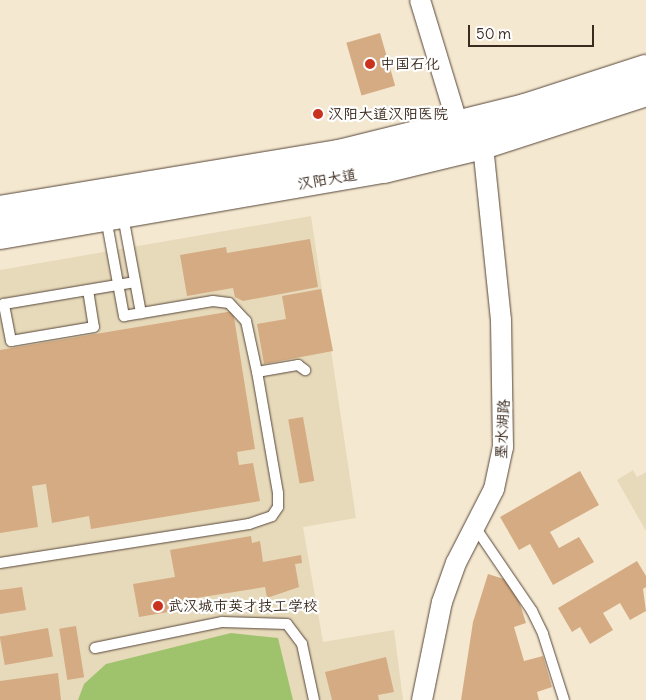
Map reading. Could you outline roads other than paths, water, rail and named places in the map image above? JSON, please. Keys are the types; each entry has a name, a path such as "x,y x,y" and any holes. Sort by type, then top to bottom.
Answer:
{"main road":[{"name":"汉阳大道","path":"0,210 339,154 525,108 646,69"},
{"name":"汉阳大道","path":"0,235 384,169 483,145 646,92"}],"street":[{"path":"420,0 458,125"},
{"name":"墨水湖路","path":"422,700 442,602 475,527 494,490 504,447 505,412 501,320 483,145"}],"lane":[{"path":"114,215 135,282 141,313"},
{"path":"0,563 250,524 272,516 278,506 278,493 246,320 229,302 213,302 124,316 118,285 114,215"},
{"path":"88,290 94,327 10,341 4,304 135,282"},
{"path":"257,372 298,365 305,370"},
{"path":"475,527 532,611 543,634 564,700"},
{"path":"95,648 232,621 287,624 302,644 314,700"}],"place":[{"name":"中国石化","path":"370,64"},
{"name":"汉阳大道汉阳医院","path":"318,114"},
{"name":"武汉城市英才技工学校","path":"158,606"}]}
